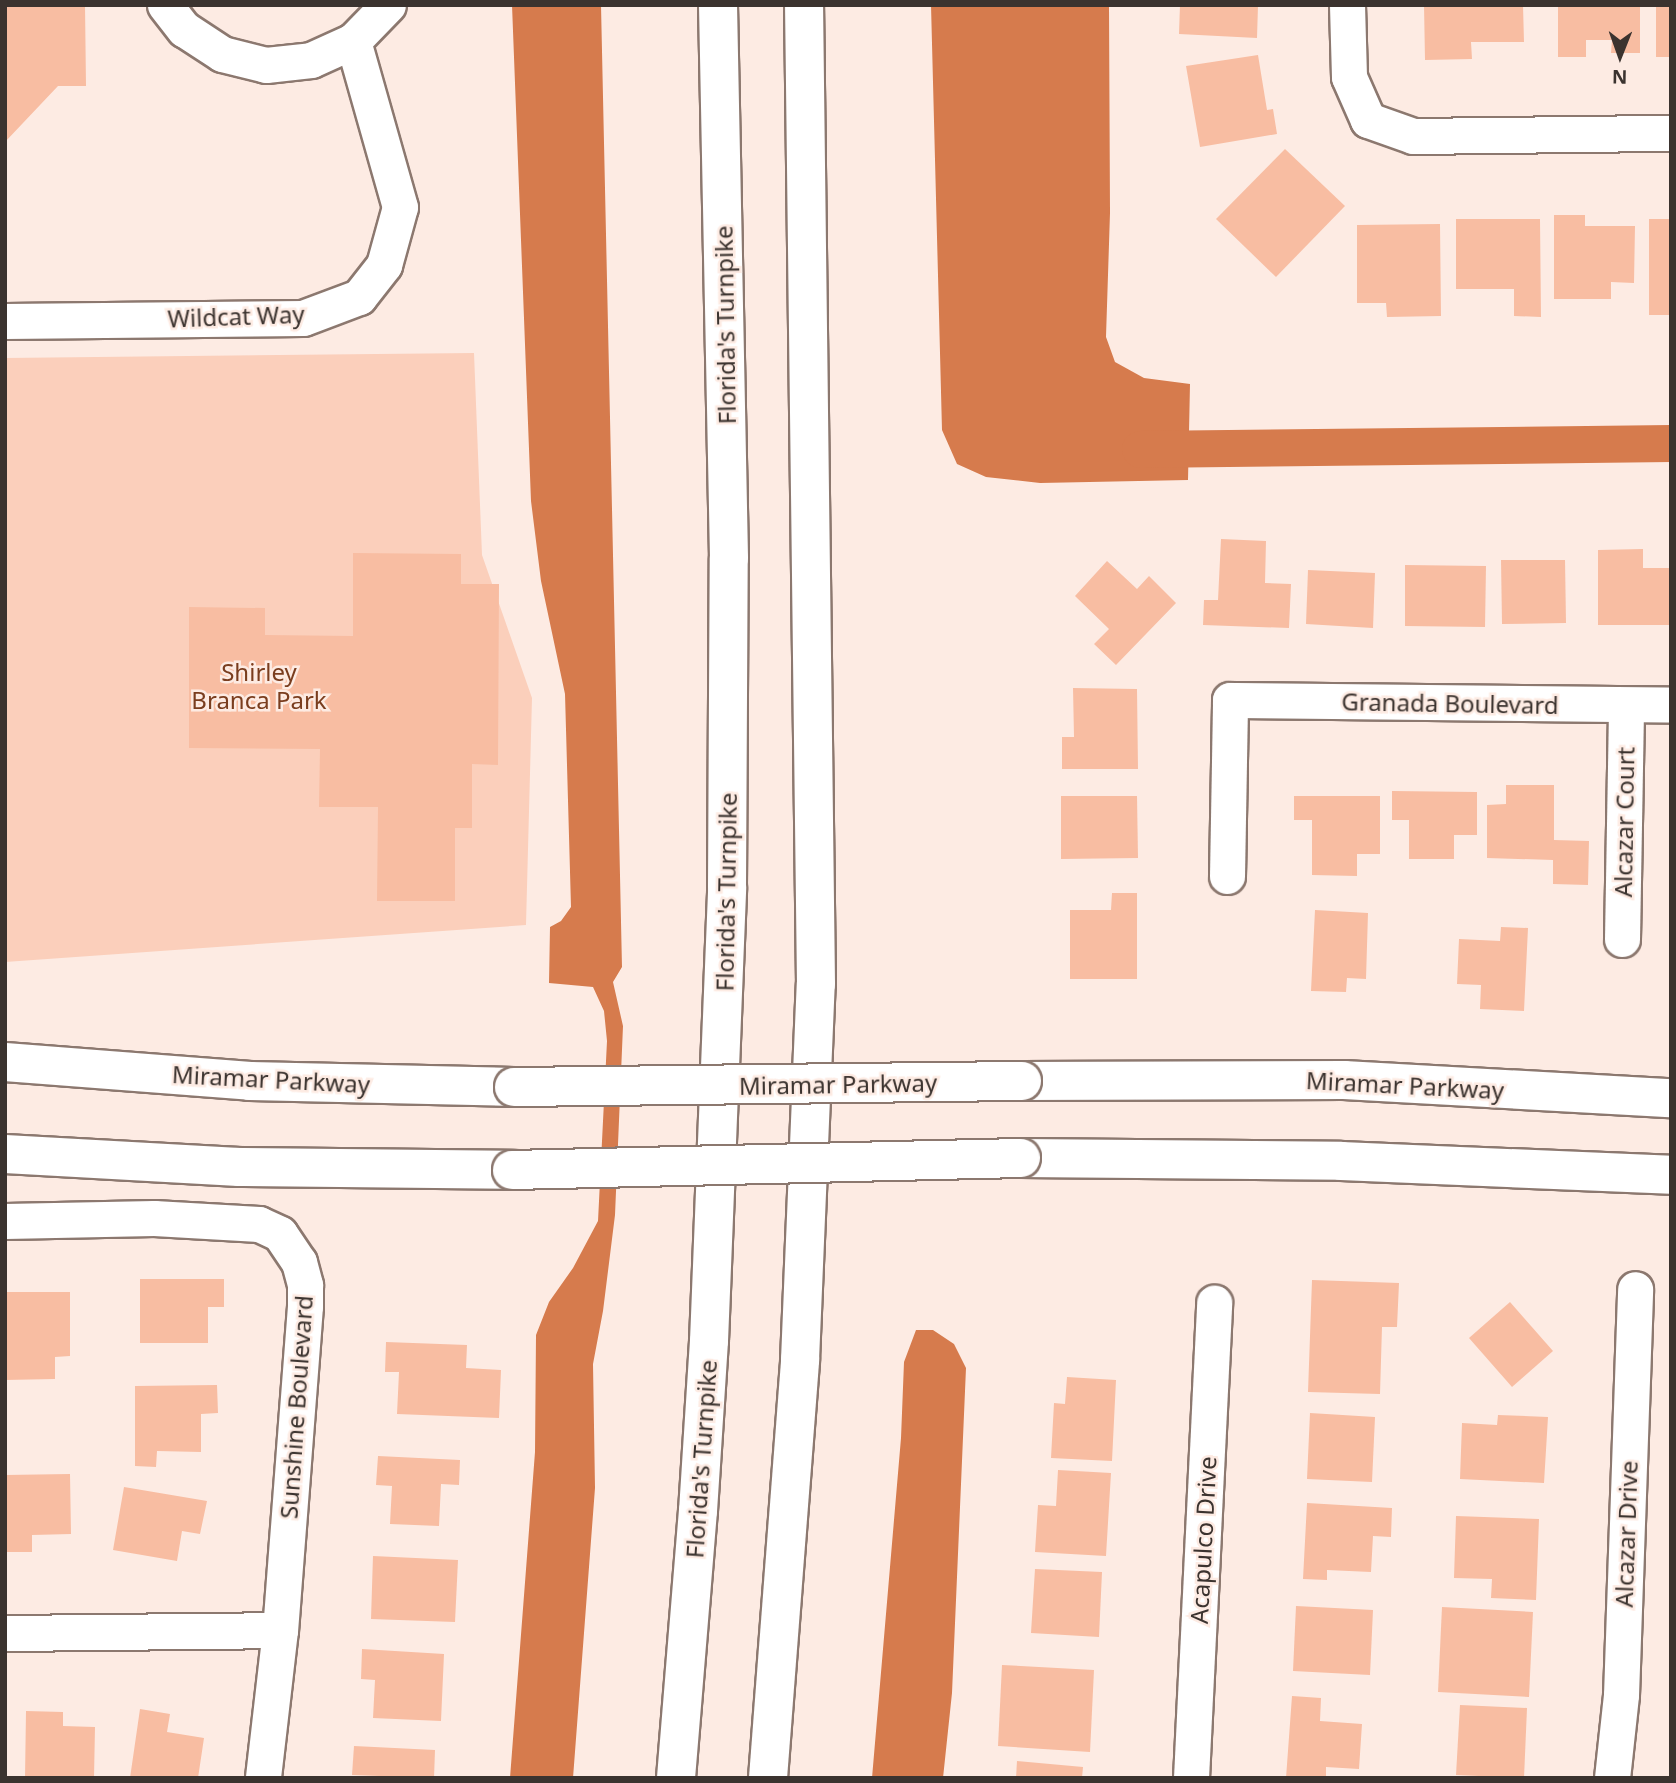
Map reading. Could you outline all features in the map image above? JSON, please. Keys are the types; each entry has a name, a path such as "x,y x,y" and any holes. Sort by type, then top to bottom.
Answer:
{"main road":[{"name":"Florida's Turnpike","path":"676,1778 709,1340 727,887 729,558 718,5"},
{"path":"768,1778 800,1360 816,984 804,5"},
{"name":"Miramar Parkway","path":"5,1062 250,1082 514,1087 1344,1080 1671,1098"},
{"path":"5,1154 239,1167 512,1170 1021,1157 1341,1161 1671,1175"}],"street":[{"path":"165,5 184,29 222,54 266,65 311,60 353,41 388,5"},
{"path":"1346,5 1349,77 1368,120 1413,136 1671,133"},
{"name":"Wildcat Way","path":"5,321 303,318 359,297 384,265 400,207 353,41"},
{"name":"Granada Boulevard","path":"1227,876 1230,700 1671,705"},
{"name":"Alcazar Court","path":"1622,939 1626,705"},
{"name":"Sunshine Boulevard","path":"5,1221 154,1219 259,1224 280,1234 290,1247 305,1285 305,1306 279,1630 263,1778"},
{"name":"Alcazar Drive","path":"1612,1778 1621,1695 1635,1289"},
{"name":"Acapulco Drive","path":"1191,1778 1214,1303"},
{"path":"5,1633 279,1630"}],"green space":[{"name":"Shirley Branca Park","path":"474,353 482,555 532,698 526,925 5,962 5,358"}],"shaded area":[{"path":"512,5 601,5 622,967 613,982 623,1026 615,1215 603,1311 593,1364 595,1488 573,1778 510,1778 535,1452 536,1335 549,1302 573,1268 598,1221 607,1041 604,1011 593,987 549,983 550,927 561,921 571,907 565,694 541,581 531,501"},
{"path":"931,5 1109,5 1110,213 1106,337 1115,362 1144,378 1190,384 1188,480 1040,483 986,477 957,464 942,430"},
{"path":"916,1330 933,1330 954,1344 966,1368 952,1693 943,1778 872,1778 901,1438 904,1362"}],"building":[{"path":"5,5 85,5 86,86 58,86 5,142"},
{"path":"1180,5 1258,5 1257,38 1179,34"},
{"path":"1424,5 1523,5 1524,42 1471,42 1472,59 1425,60"},
{"path":"1558,5 1640,5 1640,53 1611,53 1612,40 1586,40 1586,57 1558,57"},
{"path":"1656,5 1671,5 1671,57 1656,57"},
{"path":"1258,55 1267,110 1273,109 1277,134 1200,147 1186,66"},
{"path":"1285,149 1345,206 1276,277 1216,219"},
{"path":"1554,215 1585,215 1585,226 1635,226 1634,283 1611,282 1611,299 1554,299"},
{"path":"1456,219 1540,219 1541,317 1514,316 1514,289 1456,289"},
{"path":"1649,219 1671,219 1671,315 1649,315"},
{"path":"1440,224 1441,316 1387,317 1386,303 1357,303 1357,225"},
{"path":"1221,539 1266,541 1265,583 1291,584 1289,628 1203,625 1204,600 1218,600"},
{"path":"1643,549 1643,568 1671,568 1671,625 1598,625 1598,550"},
{"path":"353,553 461,554 461,584 499,584 498,765 472,764 472,828 455,828 455,901 377,901 378,807 319,807 320,749 189,748 189,607 265,608 265,635 353,636"},
{"path":"1501,560 1565,560 1566,623 1502,624"},
{"path":"1107,561 1137,589 1149,576 1176,603 1116,665 1094,644 1109,629 1075,596"},
{"path":"1405,565 1486,566 1485,627 1405,626"},
{"path":"1308,570 1375,573 1373,628 1306,624"},
{"path":"1073,688 1137,689 1138,769 1062,769 1062,737 1074,737"},
{"path":"1506,785 1554,785 1554,840 1589,841 1588,885 1553,884 1553,860 1487,858 1487,805 1506,804"},
{"path":"1392,791 1477,792 1477,835 1454,835 1454,859 1409,859 1409,820 1392,820"},
{"path":"1061,796 1137,796 1138,858 1061,859"},
{"path":"1294,796 1380,796 1380,854 1357,854 1357,876 1312,875 1312,820 1294,820"},
{"path":"1112,893 1137,893 1137,979 1070,979 1070,910 1111,910"},
{"path":"1315,910 1368,913 1366,979 1347,978 1346,992 1311,991"},
{"path":"1501,927 1528,928 1524,1011 1480,1009 1481,985 1457,984 1459,939 1500,941"},
{"path":"140,1279 224,1279 224,1307 208,1307 208,1343 140,1343"},
{"path":"1312,1280 1399,1283 1397,1327 1382,1327 1380,1394 1308,1392"},
{"path":"5,1292 70,1292 70,1356 55,1357 55,1379 5,1380"},
{"path":"1510,1302 1553,1351 1512,1387 1469,1338"},
{"path":"386,1342 467,1345 466,1368 501,1370 499,1418 397,1414 399,1372 385,1372"},
{"path":"1067,1377 1116,1380 1112,1461 1051,1458 1054,1403 1065,1404"},
{"path":"217,1385 218,1413 201,1414 201,1452 157,1451 156,1467 135,1466 135,1386"},
{"path":"1310,1413 1375,1417 1372,1482 1307,1479"},
{"path":"1498,1415 1548,1417 1544,1483 1460,1479 1462,1423 1497,1425"},
{"path":"378,1456 460,1460 459,1485 441,1484 439,1526 390,1524 392,1486 376,1485"},
{"path":"1058,1470 1111,1473 1106,1556 1035,1552 1038,1505 1056,1506"},
{"path":"70,1474 71,1534 32,1535 32,1552 5,1552 5,1475"},
{"path":"124,1487 207,1501 200,1534 182,1531 177,1561 113,1550"},
{"path":"1307,1503 1392,1508 1391,1537 1373,1536 1371,1572 1327,1570 1327,1580 1303,1579"},
{"path":"1456,1516 1539,1519 1536,1600 1491,1598 1492,1579 1454,1578"},
{"path":"373,1556 458,1560 455,1622 371,1619"},
{"path":"1035,1569 1102,1572 1099,1637 1031,1633"},
{"path":"1296,1606 1373,1610 1370,1675 1293,1671"},
{"path":"1442,1607 1533,1612 1529,1697 1438,1692"},
{"path":"362,1649 444,1654 441,1721 373,1718 375,1680 361,1679"},
{"path":"1002,1665 1094,1670 1090,1752 998,1746"},
{"path":"1292,1696 1321,1698 1320,1721 1362,1724 1359,1769 1326,1767 1326,1778 1286,1778"},
{"path":"1460,1705 1527,1708 1524,1778 1456,1775"},
{"path":"140,1709 170,1714 167,1732 204,1738 198,1778 130,1778"},
{"path":"26,1711 63,1712 63,1726 95,1727 94,1778 25,1778"},
{"path":"354,1746 435,1750 434,1778 352,1775"},
{"path":"1017,1761 1083,1767 1082,1778 1016,1778"}],"waterway":[{"path":"1140,449 1671,443"}]}
